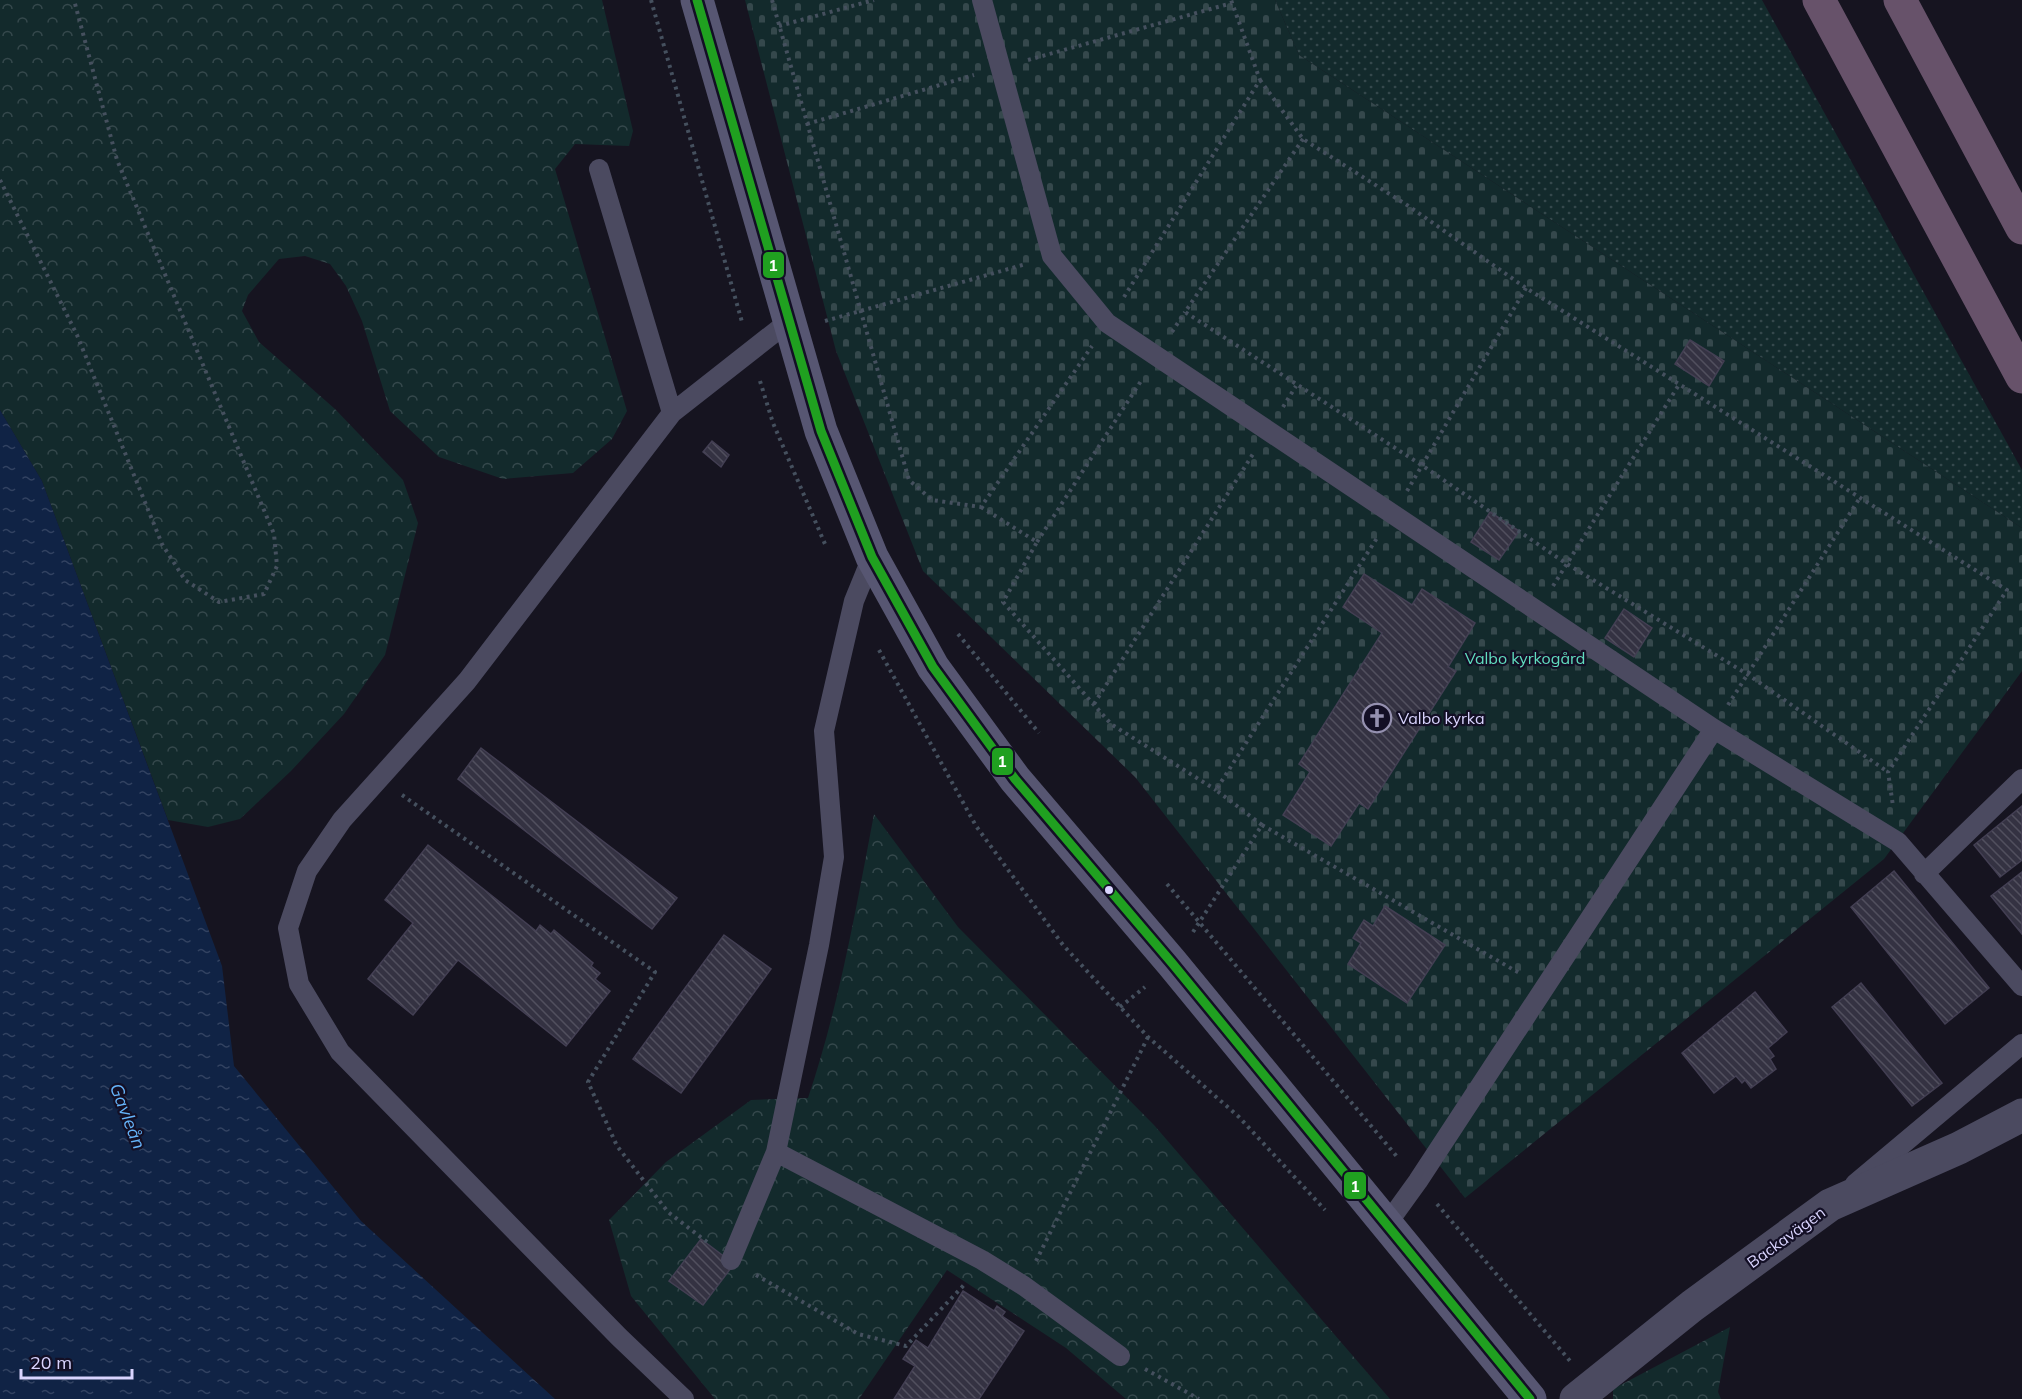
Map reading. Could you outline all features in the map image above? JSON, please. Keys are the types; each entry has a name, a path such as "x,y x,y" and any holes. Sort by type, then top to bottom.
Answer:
{"highway":[{"path":"1819,0 2022,377"},
{"path":"1900,0 2022,228"}],"main road":[{"path":"697,0 802,323 821,431 872,557 933,667 1015,779 1172,963 1530,1399"}],"street":[{"name":"Backavägen","path":"1584,1393 1692,1306 1830,1204 1959,1148 2022,1114"}],"lane":[{"path":"981,0 1052,256 1107,323 1714,729 1898,842 2022,986"},
{"path":"599,169 672,413"},
{"path":"684,1399 619,1337 340,1053 299,984 288,928 307,871 342,820 467,681 672,413 751,351 802,323"},
{"path":"731,1260 776,1152 819,945 834,857 824,731 854,601 872,557"},
{"path":"1387,1224 1418,1181 1714,729"},
{"path":"1924,874 2022,779"},
{"path":"1830,1204 2022,1044"},
{"path":"776,1152 982,1260 1024,1286 1120,1356"}],"path":[{"path":"0,180 76,335 162,544 185,580 219,602 264,594 277,566 274,534 117,160 74,0"},
{"path":"651,0 751,351"},
{"path":"772,0 909,480 932,500 981,507 1037,542"},
{"path":"779,26 874,0"},
{"path":"807,124 1231,2 1260,80 1303,139 1410,207 1526,288 1861,496 2007,590 1888,772 1747,674 1567,564 1423,466 1296,386 1185,312"},
{"path":"981,507 1107,323 1260,80"},
{"path":"1303,139 1156,356 1037,542 1003,602 1111,724 1216,790 1262,825 1543,987"},
{"path":"802,323 860,312 1052,256"},
{"path":"1216,790 1423,466 1526,288"},
{"path":"1537,610 1680,383"},
{"path":"1094,704 1296,386"},
{"path":"1714,729 1861,496"},
{"path":"954,629 1039,733"},
{"path":"380,779 655,972 588,1082 617,1146 668,1212 731,1260 858,1334 906,1346 962,1287 982,1260"},
{"path":"1120,1007 1172,963 1262,825"},
{"path":"1167,884 1418,1181 1584,1393"},
{"path":"1024,1286 1148,1037"},
{"path":"1120,1356 1199,1399"}],"green space":[{"path":"0,0 602,0 633,131 629,146 575,144 555,169 627,411 612,439 573,473 503,479 439,457 390,411 362,321 346,286 330,264 305,256 279,259 248,295 242,311 259,342 335,409 403,480 418,523 385,655 344,714 291,771 240,819 208,827 168,820 42,481 0,410"},
{"name":"Valbo kyrkogård","path":"745,0 1275,0 1299,55 2022,528 2022,671 1884,859 1465,1198 1135,777 923,571 836,351"},
{"path":"1275,0 1762,0 2022,470 2022,528 1299,55"},
{"path":"874,814 958,927 1154,1125 1390,1399 1126,1399 1066,1348 947,1270 859,1399 715,1399 631,1296 609,1220 666,1162 751,1100 808,1098 838,993"},
{"path":"1730,1327 1718,1392 1721,1399 1613,1399 1613,1389"}],"water":[{"name":"Gavleån","path":"0,410 42,481 222,966 234,1066 361,1221 555,1399 0,1399"}],"building":[{"path":"1690,340 1724,361 1709,386 1675,364"},
{"path":"712,441 729,455 721,467 703,452"},
{"path":"1490,512 1519,531 1499,560 1471,542"},
{"name":"Valbo kyrka","path":"1364,574 1412,605 1422,589 1475,623 1448,667 1456,671 1368,809 1359,803 1331,846 1283,815 1310,772 1299,764 1382,633 1343,607"},
{"path":"1624,609 1652,628 1634,657 1605,638"},
{"path":"481,748 677,898 652,929 458,779"},
{"path":"2022,806 2022,860 2000,877 1974,845"},
{"path":"428,845 536,931 540,925 551,934 554,930 593,963 591,966 600,973 595,979 610,991 566,1046 458,960 413,1015 368,979 413,923 385,900"},
{"path":"1894,871 1989,988 1945,1024 1851,907"},
{"path":"2022,872 2022,934 1991,896"},
{"path":"1385,906 1445,945 1407,1003 1348,964 1361,943 1353,938 1364,920 1373,926"},
{"path":"724,935 771,969 681,1093 633,1059"},
{"path":"1861,983 1942,1083 1912,1106 1832,1007"},
{"path":"1755,992 1787,1032 1768,1048 1774,1056 1770,1059 1776,1069 1751,1088 1745,1080 1742,1083 1736,1076 1714,1093 1682,1053"},
{"path":"701,1239 734,1264 703,1305 669,1281"},
{"path":"963,1291 994,1311 997,1306 1005,1312 1002,1316 1024,1331 979,1399 894,1399 915,1366 903,1359 916,1340 928,1348"}],"transit line":[{"name":"1","path":"697,0 821,431 872,557 933,667 1015,779 1172,963 1530,1399"}],"place":[{"name":"Valbo kyrka","path":"1377,718"}]}
